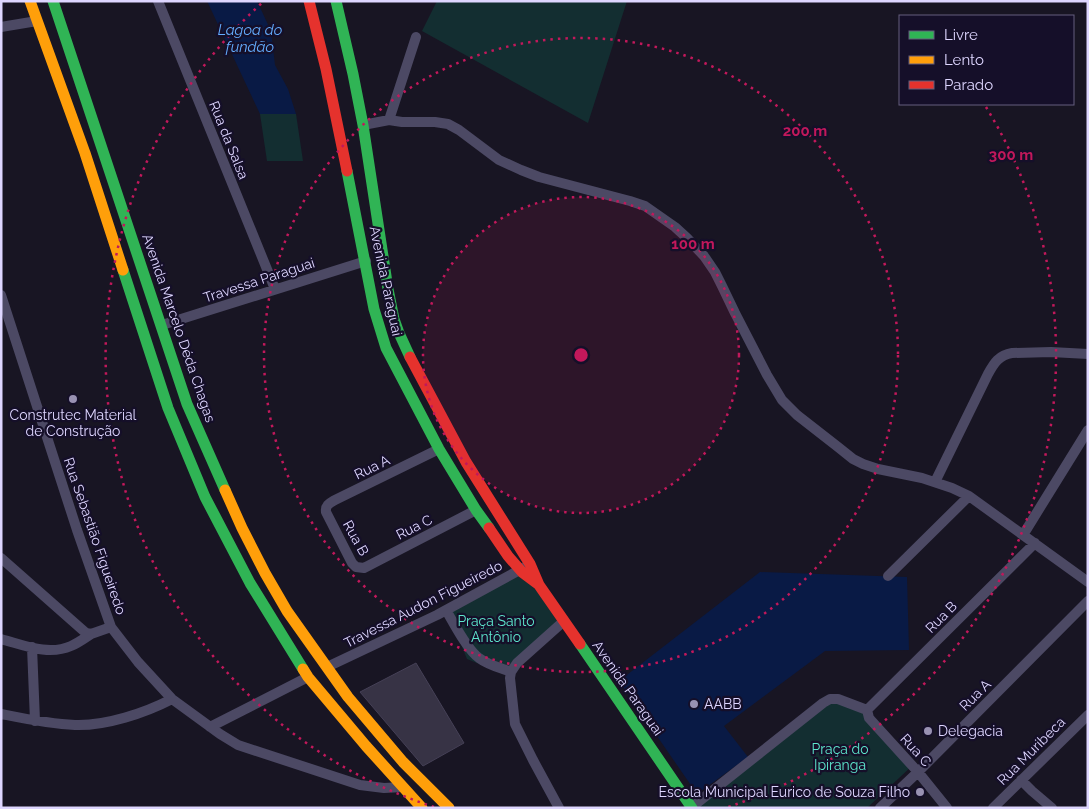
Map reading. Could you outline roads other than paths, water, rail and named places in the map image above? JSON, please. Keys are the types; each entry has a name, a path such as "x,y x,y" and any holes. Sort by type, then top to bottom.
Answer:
{"main road":[{"path":"30,1 85,153 168,408 205,497 250,583 308,678 422,808"},
{"name":"Avenida Marcelo Déda Chagas","path":"54,1 187,404 246,536 287,611 359,711 403,762 448,808"},
{"name":"Avenida Paraguai","path":"309,1 326,69 366,261 374,309 386,348 439,449 476,510 508,556 525,567"},
{"name":"Avenida Paraguai","path":"336,1 363,125 388,289 399,333 416,369 466,462 525,567 692,807"},
{"path":"122,267 140,261"},
{"path":"130,289 147,282"},
{"path":"272,620 287,611"},
{"path":"282,635 298,626"}],"street":[{"name":"Rua da Salsa","path":"158,1 275,289"},
{"path":"1,27 37,20"},
{"path":"390,120 416,37"},
{"path":"363,125 390,120 448,124 499,160 521,170 539,177 646,206 687,238 709,264 767,375 782,400 798,415 853,459 863,464 922,478 969,496 1086,578"},
{"name":"Travessa Paraguai","path":"162,325 366,261"},
{"name":"Rua Sebastião Figueiredo","path":"1,295 77,530 111,627 138,662 172,699 238,746 348,781 374,787 402,787"},
{"path":"935,482 988,374 998,358 1012,353 1051,352 1088,354"},
{"path":"1023,535 1088,430"},
{"name":"Rua A","path":"328,516 326,508 329,503 439,449"},
{"path":"888,576 969,496"},
{"name":"Rua C","path":"364,568 476,510"},
{"name":"Rua B","path":"328,516 354,566 364,568"},
{"name":"Rua B","path":"867,710 1035,543"},
{"path":"1,558 87,634 92,634"},
{"name":"Travessa Audon Figueiredo","path":"327,667 446,610 525,567"},
{"name":"Rua A","path":"880,808 1088,601"},
{"path":"446,610 476,657 512,672"},
{"path":"559,808 515,724 510,682 512,672 517,663 564,621"},
{"path":"1,639 44,650 63,649 80,642 92,634 111,627"},
{"path":"32,647 35,721"},
{"path":"210,726 308,678"},
{"path":"1,714 35,721 76,725 94,724 136,714 172,699"},
{"path":"692,807 823,702 830,699 838,699 867,710"},
{"name":"Rua C","path":"867,710 869,718 918,772 947,808"},
{"name":"Rua Muribeca","path":"994,808 1088,715"},
{"path":"1022,780 1052,808"}],"water":[{"name":"Lagoa do fundão","path":"207,1 257,1 271,31 275,65 288,89 296,114 260,114"},
{"name":"AABB","path":"760,572 907,577 909,650 825,651 724,726 748,757 697,794 619,681"}],"place":[{"name":"Construtec Material de Construção","path":"73,399"},
{"name":"AABB","path":"694,704"},
{"name":"Delegacia","path":"928,731"},
{"name":"Escola Municipal Eurico de Souza Filho","path":"920,792"}],"park label":[{"name":"Praça Santo Antônio","path":"496,630"},
{"name":"Praça do Ipiranga","path":"840,758"}]}
